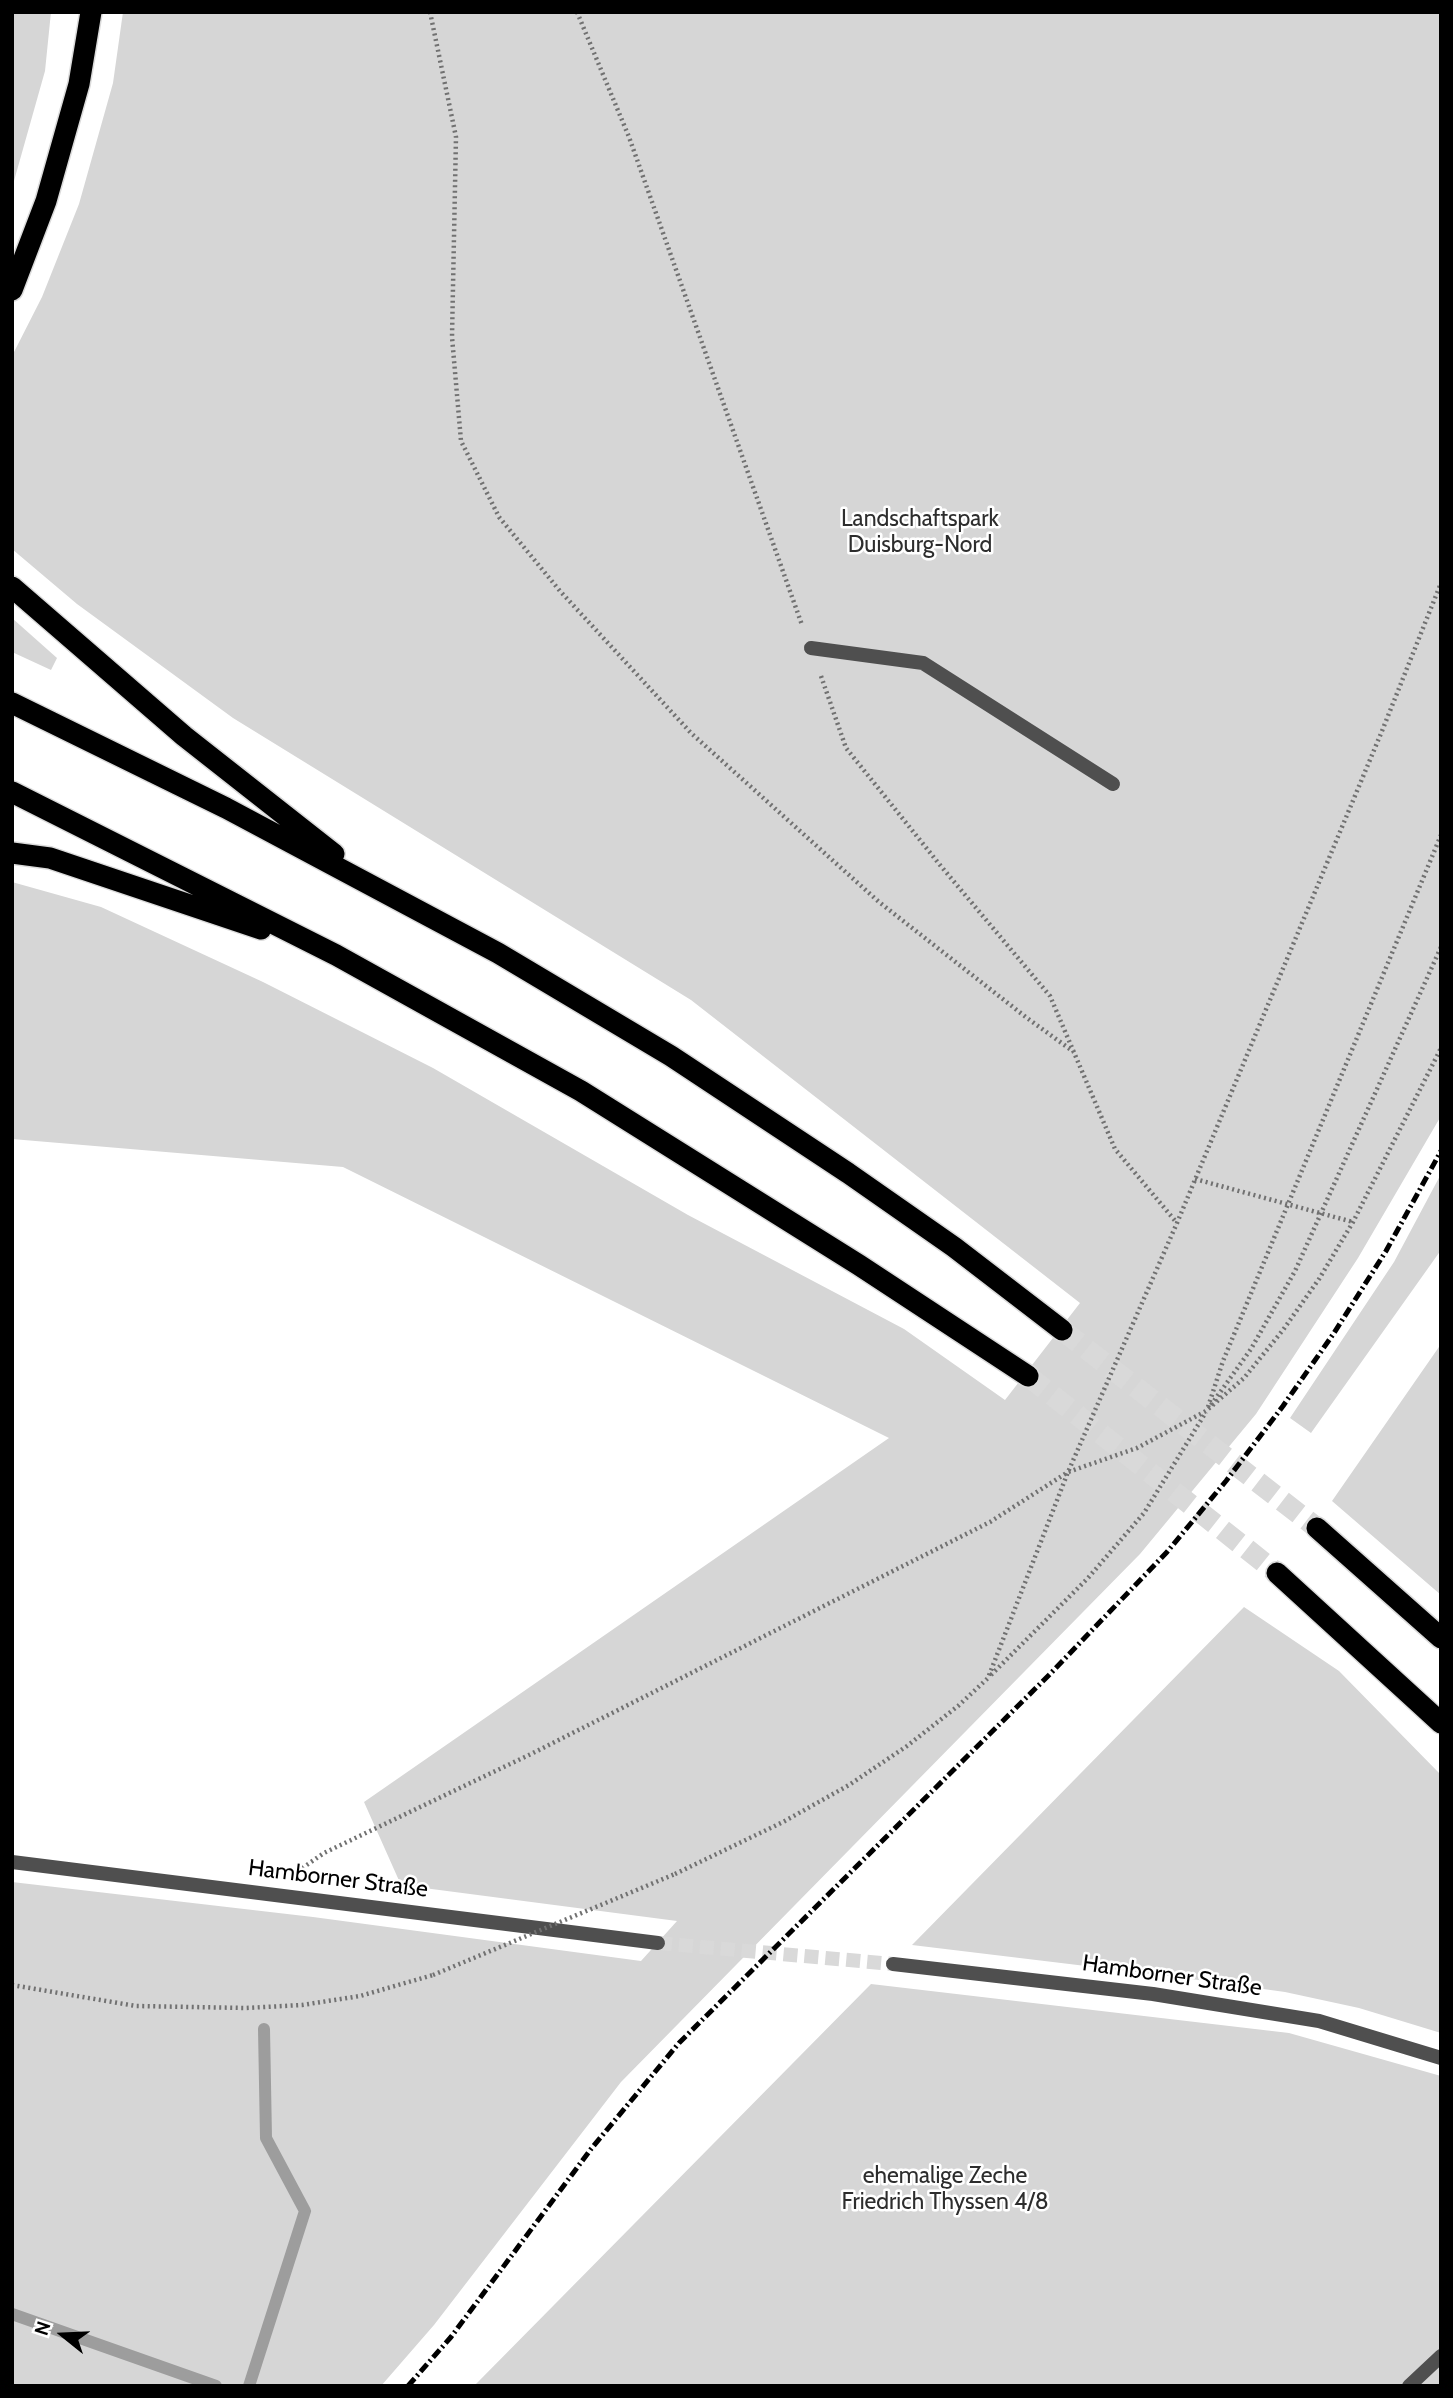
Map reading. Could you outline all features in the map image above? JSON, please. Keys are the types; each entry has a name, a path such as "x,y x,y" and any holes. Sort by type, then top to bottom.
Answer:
{"highway":[{"path":"12,290 50,188 79,84 90,12"},
{"path":"12,587 184,736 379,890"},
{"path":"12,703 226,808 498,953 671,1056 933,1232 1062,1331"},
{"path":"12,792 336,954 581,1091 859,1265 1028,1376"},
{"path":"12,853 50,858 336,954"},
{"path":"1317,1528 1441,1638"},
{"path":"1277,1573 1441,1723"}],"street":[{"path":"811,648 923,663 1113,784"},
{"name":"Hamborner Straße","path":"12,1862 658,1943"},
{"name":"Hamborner Straße","path":"893,1964 1153,1994 1319,2021 1441,2058"},
{"path":"1409,2386 1441,2356"}],"path":[{"path":"430,12 456,137 452,337 461,441 499,517 560,592 691,733 879,902 1074,1052"},
{"path":"577,12 629,137 846,748 1050,996 1115,1149 1177,1223"},
{"path":"988,1678 1068,1472 1177,1223 1377,744 1441,583"},
{"path":"1206,1411 1223,1361 1441,835"},
{"path":"12,1985 136,2006 246,2008 302,2005 360,1996 433,1975 675,1874 783,1822 849,1786 907,1746 958,1706 988,1678 1088,1578 1144,1513 1206,1411 1251,1349 1295,1271 1441,947"},
{"path":"324,1853 531,1754 990,1522 1068,1472 1137,1448 1206,1411 1244,1378 1283,1330 1319,1279 1353,1222 1441,1048"},
{"path":"1195,1179 1353,1222"}],"green space":[{"path":"12,12 51,12 45,71 12,188"},
{"name":"Landschaftspark Duisburg-Nord","path":"123,12 1441,12 1441,1116 1358,1258 1256,1414 1140,1554 621,2082 434,2325 381,2386 12,2386 12,1882 313,1917 641,1961 677,1921 401,1885 364,1802 889,1438 343,1167 12,1139 12,882 101,907 263,982 433,1068 688,1215 904,1329 1005,1400 1080,1303 691,1000 233,718 77,604 12,549 12,356 42,297 79,204 113,83"},
{"path":"12,618 57,658 51,670 12,652"},
{"path":"1441,1174 1441,1250 1311,1433 1290,1418 1394,1262"},
{"path":"1441,1344 1441,1595 1332,1501"},
{"path":"1244,1607 1339,1671 1441,1775 1441,2033 1359,2008 1285,1992 912,1945"},
{"name":"ehemalige Zeche Friedrich Thyssen 4/8","path":"871,1984 1289,2033 1441,2076 1441,2386 474,2386"}],"waterway":[{"path":"249,2386 305,2211 266,2138 264,2029"},
{"path":"12,2314 216,2386"}],"tunnel":[{"path":"1062,1330 1317,1528"},
{"path":"1028,1376 1277,1573"},
{"path":"658,1943 893,1964"}],"railway":[{"path":"408,2386 451,2337 591,2149 679,2043 1050,1674 1167,1552 1226,1481 1334,1333 1386,1251 1441,1151"}]}
